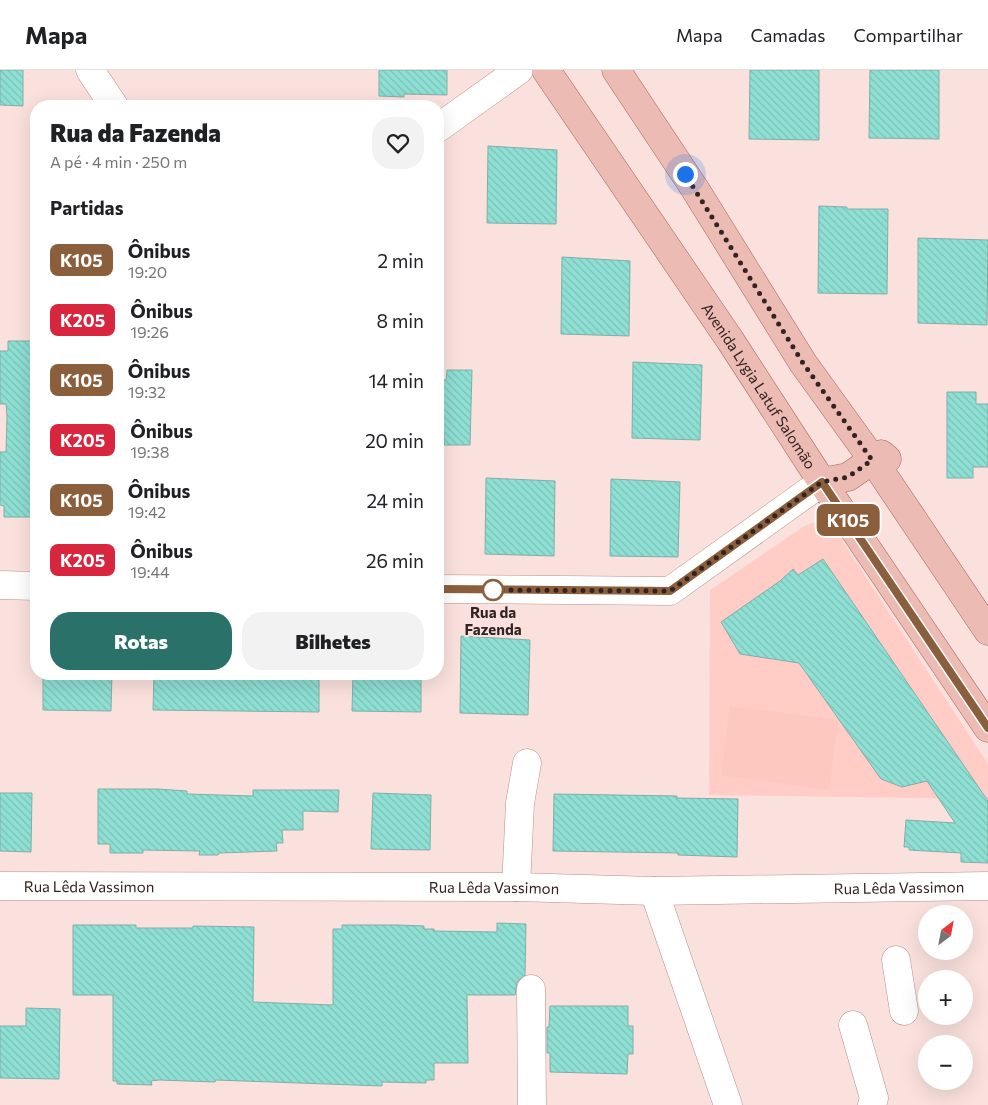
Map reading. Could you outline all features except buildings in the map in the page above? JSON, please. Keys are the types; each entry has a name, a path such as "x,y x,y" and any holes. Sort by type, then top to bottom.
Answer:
{"main road":[{"name":"Avenida Lygia Latuf Salomão","path":"546,70 725,332 822,482 988,728"},
{"path":"616,70 695,190 803,363 988,630"},
{"path":"822,482 848,477 872,460"}],"street":[{"path":"90,70 110,100"},
{"path":"444,124 519,70"},
{"path":"444,589 670,591 822,482"},
{"path":"0,586 30,586"},
{"path":"516,888 520,803 527,763"},
{"name":"Rua Lêda Vassimon","path":"0,886 516,888 654,891 988,886"},
{"path":"654,891 728,1105"},
{"path":"896,960 904,1011"},
{"path":"531,989 532,1105"},
{"path":"853,1024 874,1098 872,1105"}],"shaded area":[{"path":"812,523 824,523 834,530 841,539 988,764 988,799 709,795 710,590 803,527"},
{"path":"730,706 838,720 829,790 721,775"}],"bus line":[{"name":"K105","path":"444,589 670,591 822,482 988,728"}],"place":[{"name":"Rua da Fazenda","path":"493,590"}],"route":[{"path":"493,590 670,591 822,482 848,477 872,460 803,363 685,174"}]}
